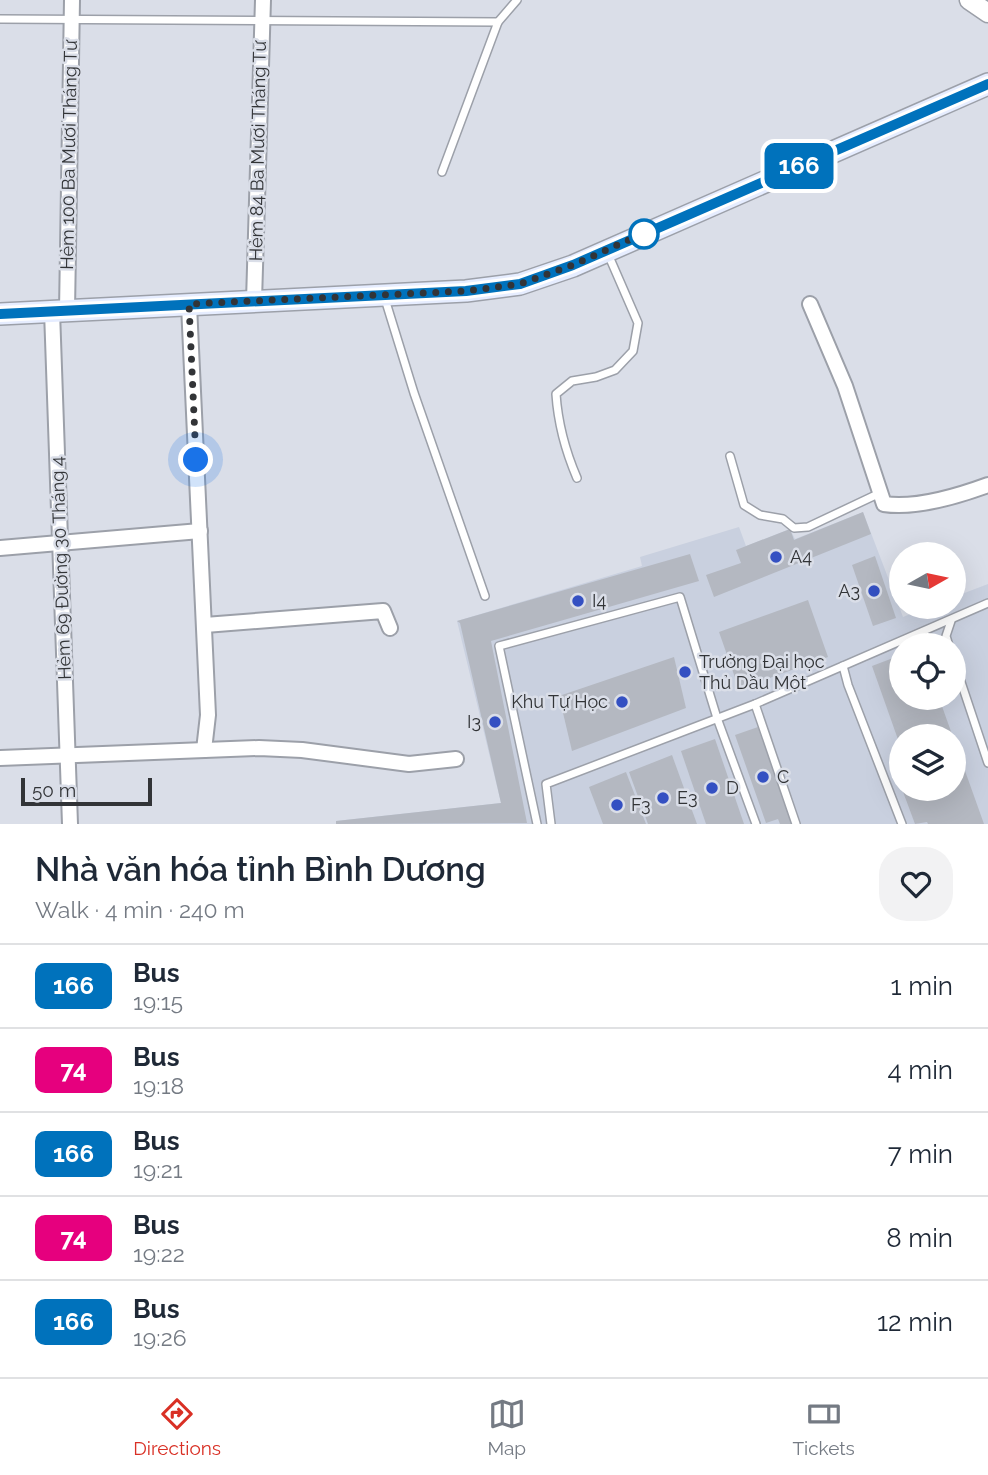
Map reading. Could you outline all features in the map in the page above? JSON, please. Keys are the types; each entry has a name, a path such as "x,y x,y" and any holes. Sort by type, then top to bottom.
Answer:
{"main road":[{"path":"0,314 466,291 520,284 573,265 988,84"}],"street":[{"name":"Hẻm 100 Ba Mươi Tháng Tư","path":"59,311 72,0"},
{"name":"Hẻm 84 Ba Mươi Tháng Tư","path":"254,302 263,0"},
{"path":"969,0 988,13"},
{"path":"189,304 205,625 208,715 204,750"},
{"path":"810,304 845,386 884,504 898,506 961,495 988,485"},
{"name":"Hẻm 69 Đường 30 Tháng 4","path":"59,311 60,541 70,824"},
{"path":"0,548 200,531"},
{"path":"205,625 383,611 390,628"},
{"path":"0,758 259,748 302,750 409,764 456,759"}],"lane":[{"path":"442,172 498,22 517,0"},
{"path":"0,19 498,22"},
{"path":"577,478 565,450 555,394 572,381 615,370 633,351 638,323 607,250"},
{"path":"384,295 414,393 485,596"},
{"path":"730,456 744,505 760,515 783,519 794,528 808,527 880,493"},
{"path":"537,824 499,646 680,597 717,718 756,824"},
{"path":"551,824 546,784 755,704 988,603"},
{"path":"947,633 951,621"},
{"path":"843,666 902,824"},
{"path":"966,697 988,763"},
{"path":"755,704 796,824"}],"shaded area":[{"name":"Trường Đại học Thủ Dầu Một","path":"863,512 889,580 889,620 966,620 966,592 988,584 988,824 336,824 336,821 501,803 457,621 642,566 640,557 739,527 746,546 790,529 795,539"}],"building":[{"name":"A4","path":"863,512 871,534 714,597 706,575 741,563 736,550 790,529 794,540"},
{"path":"690,554 699,581 491,641 527,823 336,824 336,821 501,803 460,623 457,621"},
{"name":"A3","path":"875,556 889,597 890,620 873,626 852,565"},
{"path":"808,600 828,657 739,689 719,632"},
{"name":"Khu Tự Học","path":"674,657 686,708 572,751 559,696"},
{"path":"889,660 889,710 943,710 948,724 893,724 872,666"},
{"name":"C","path":"758,727 792,824 780,824 778,819 766,823 735,735"},
{"name":"D","path":"715,739 744,824 706,824 681,751"},
{"name":"E3","path":"672,755 697,824 648,824 629,772"},
{"name":"F3","path":"626,772 646,824 603,824 589,787"},
{"path":"966,774 984,824 915,824 906,801 966,801"}],"bus line":[{"name":"166","path":"0,314 466,291 520,284 573,265 988,84"}],"place":[{"name":"A4","path":"776,557"},
{"name":"A3","path":"874,591"},
{"name":"I4","path":"578,601"},
{"name":"Trường Đại học Thủ Dầu Một","path":"685,672"},
{"name":"Khu Tự Học","path":"622,702"},
{"name":"I3","path":"495,722"},
{"name":"C","path":"763,777"},
{"name":"D","path":"712,788"},
{"name":"E3","path":"663,798"},
{"name":"F3","path":"617,805"}],"route":[{"path":"196,460 189,304 466,291 520,284 573,265 653,229 644,234"}]}
